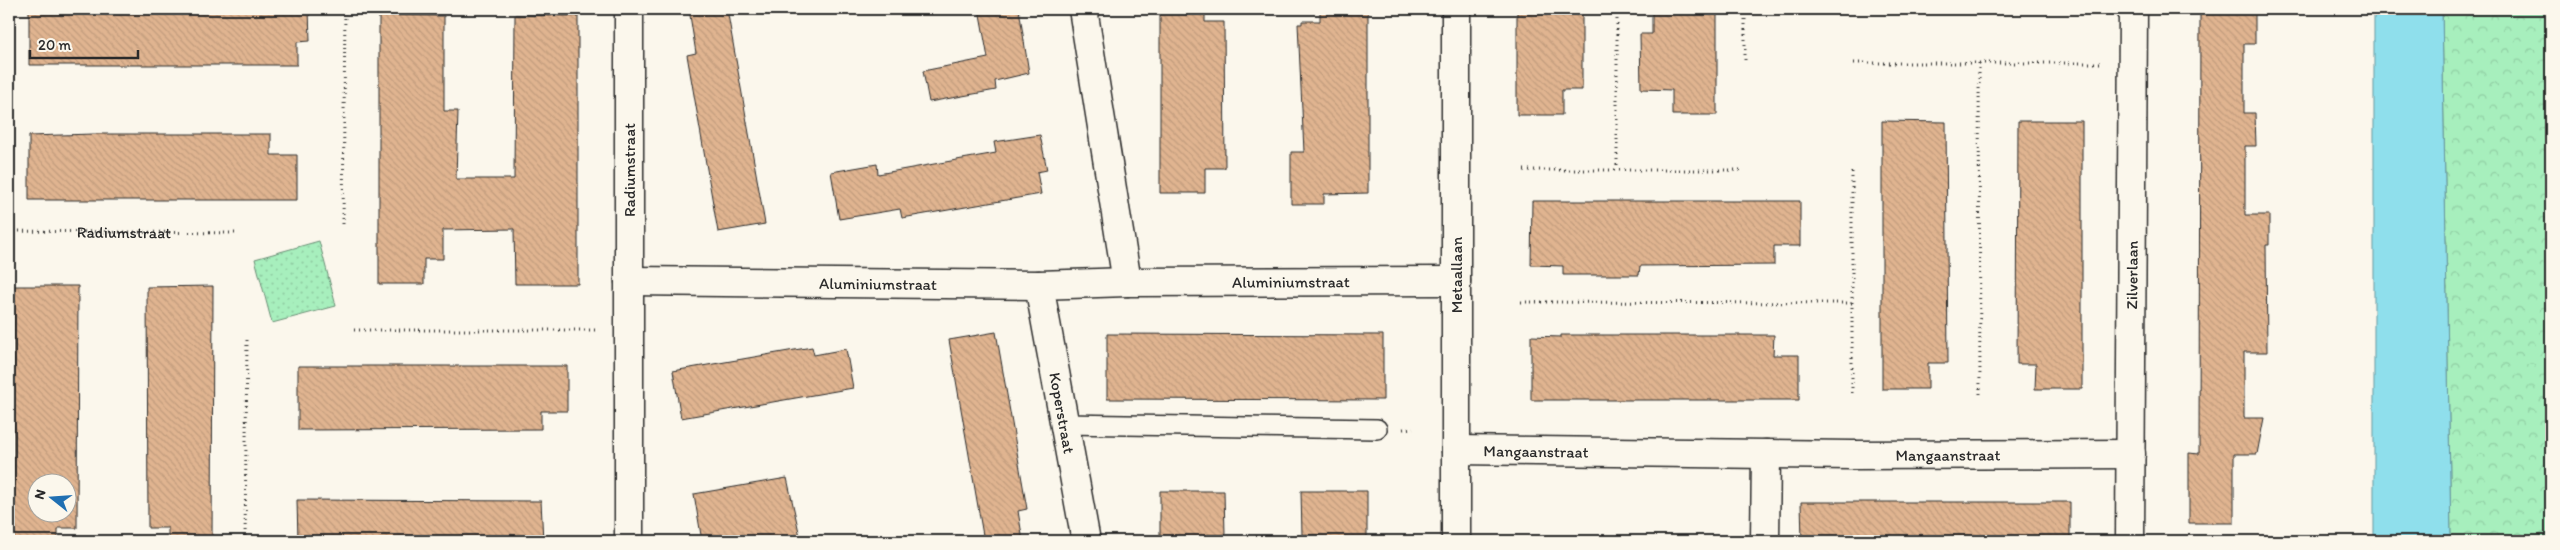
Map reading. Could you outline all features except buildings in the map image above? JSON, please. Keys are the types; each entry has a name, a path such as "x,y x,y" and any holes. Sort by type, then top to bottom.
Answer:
{"street":[{"name":"Radiumstraat","path":"629,9 629,541"},
{"path":"1083,9 1127,282"},
{"name":"Metaallaan","path":"1456,9 1456,541"},
{"name":"Zilverlaan","path":"2130,541 2133,9"},
{"name":"Aluminiumstraat","path":"629,281 1039,285 1127,282 1456,281"},
{"name":"Koperstraat","path":"1039,285 1086,541"},
{"name":"Mangaanstraat","path":"1456,450 1766,454 2131,454"},
{"path":"1765,541 1766,454"}],"lane":[{"path":"1065,424 1377,429"}],"path":[{"path":"343,224 345,9"},
{"path":"1617,9 1617,170"},
{"path":"1745,9 1745,62"},
{"path":"1854,63 2134,63"},
{"path":"1979,63 1980,397"},
{"path":"1524,170 1743,170"},
{"path":"1852,172 1852,396"},
{"name":"Radiumstraat","path":"9,231 238,233"},
{"path":"1522,302 1852,303"},
{"path":"354,330 630,330"},
{"path":"245,541 246,340"}],"green space":[{"path":"2442,9 2551,9 2551,541 2451,541"},
{"path":"319,241 336,306 272,323 255,259"}],"water":[{"path":"2374,9 2442,9 2451,541 2374,541"}]}
